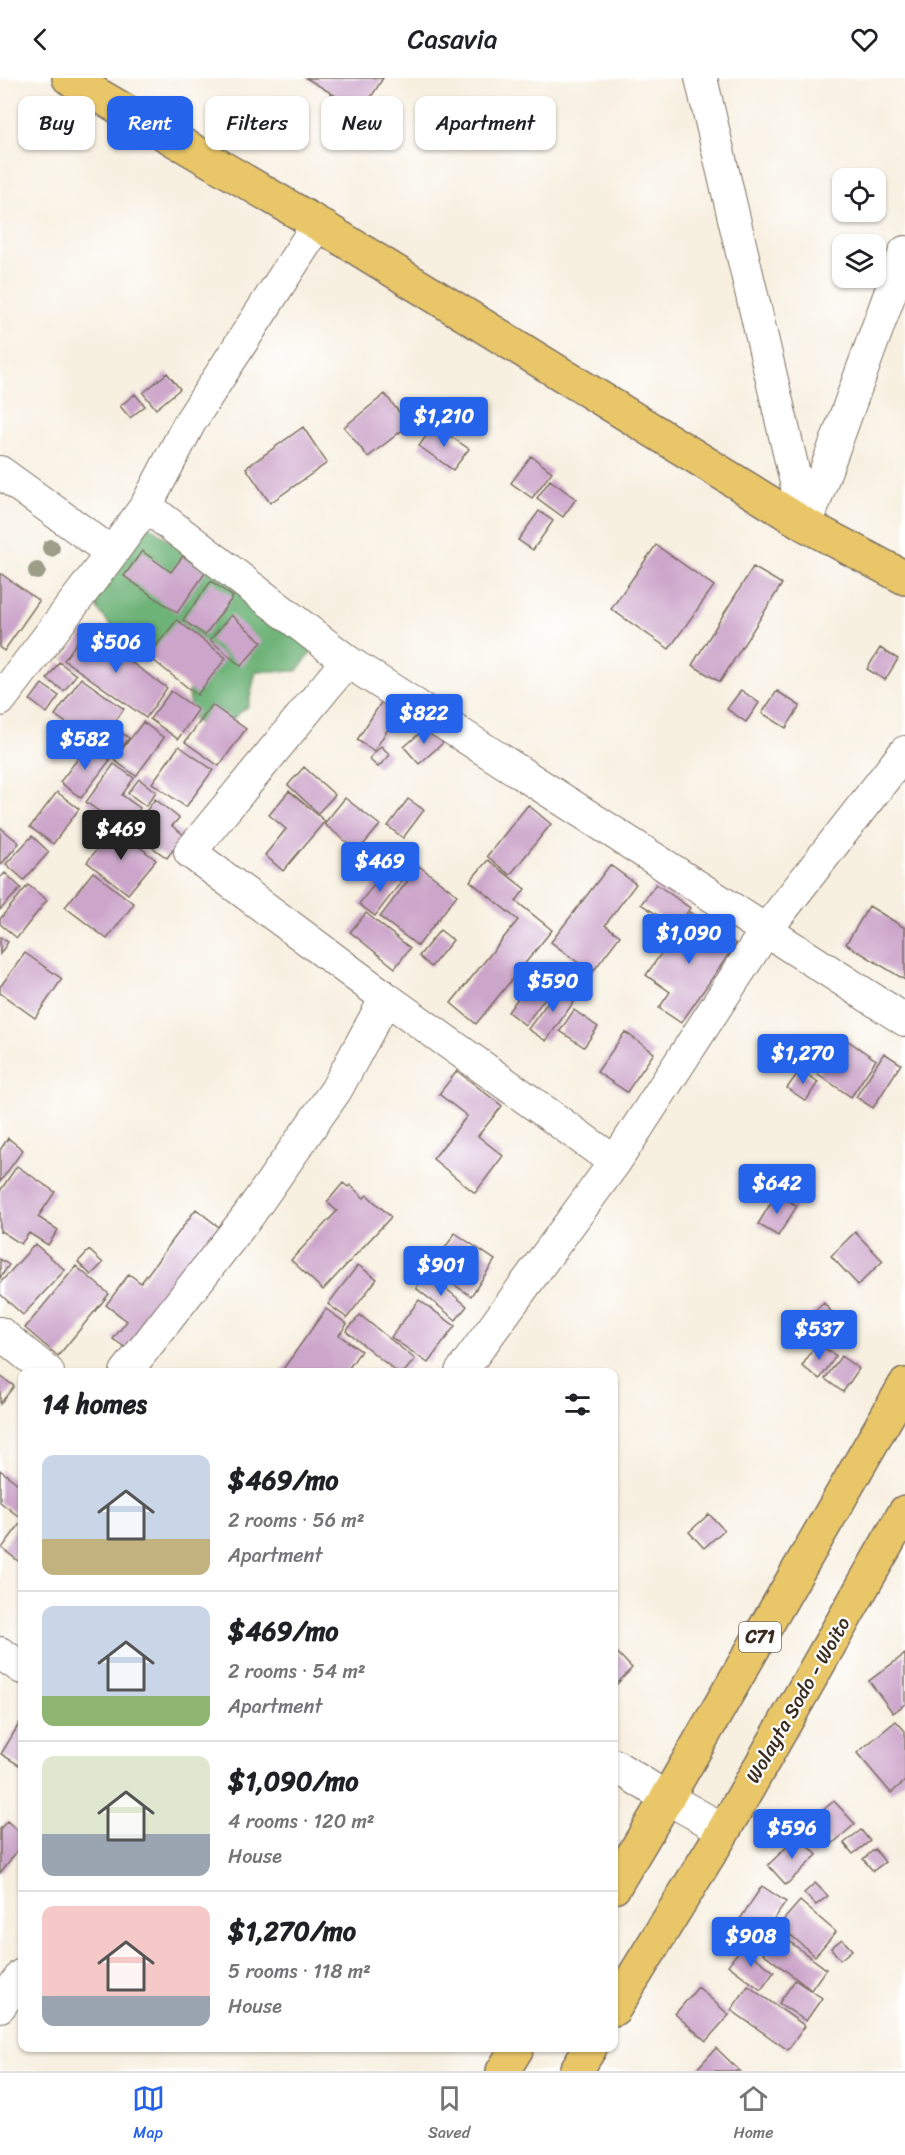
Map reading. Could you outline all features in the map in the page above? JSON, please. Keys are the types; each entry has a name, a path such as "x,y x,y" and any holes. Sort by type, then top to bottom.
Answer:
{"main road":[{"path":"69,78 318,224 806,525 905,578"},
{"name":"C71","path":"618,1880 905,1385"},
{"name":"Wolayta Sodo - Woito","path":"618,2002 724,1830 905,1512"},
{"path":"503,2071 515,2052"},
{"path":"576,2071 588,2052"}],"street":[{"path":"701,78 806,525"},
{"path":"0,700 146,506 190,422 318,224"},
{"path":"806,525 905,252"},
{"path":"0,472 112,553"},
{"path":"146,506 347,661 905,1020"},
{"path":"347,661 190,852 386,998 615,1162"},
{"path":"464,1368 615,1162 766,930 905,752"},
{"path":"129,1368 248,1216 336,1090 386,998"},
{"path":"0,1333 43,1368"},
{"path":"0,1653 18,1665"},
{"path":"618,1767 724,1830"},
{"path":"0,2006 18,1981"}],"green space":[{"path":"138,518 317,645 297,671 256,671 248,706 214,734 190,717 189,682 183,653 147,660 123,641 98,610 88,581"}],"building":[{"path":"306,78 383,78 372,96 336,96"},
{"path":"167,373 180,389 156,409 143,393"},
{"path":"135,394 145,406 130,418 120,406"},
{"path":"385,394 409,425 368,457 344,427"},
{"path":"434,425 469,449 453,470 419,446"},
{"path":"303,427 327,463 270,503 246,468"},
{"path":"531,456 552,472 532,498 511,483"},
{"path":"550,480 576,499 563,517 537,498"},
{"path":"539,511 553,521 533,550 518,540"},
{"path":"656,545 714,586 669,649 611,609"},
{"path":"142,551 171,572 183,556 206,572 177,613 124,576"},
{"path":"753,567 782,584 720,682 692,665"},
{"path":"0,573 39,601 4,651 0,648"},
{"path":"211,581 233,597 205,635 183,620"},
{"path":"231,615 262,642 241,666 210,640"},
{"path":"177,620 226,658 197,695 148,656"},
{"path":"86,630 167,688 146,718 64,660"},
{"path":"880,648 898,659 885,680 867,669"},
{"path":"59,662 76,675 64,691 47,679"},
{"path":"81,678 124,709 112,726 129,738 114,757 55,715"},
{"path":"42,684 59,696 47,713 30,700"},
{"path":"741,690 759,703 746,722 727,709"},
{"path":"171,691 198,710 178,739 150,719"},
{"path":"777,691 800,706 786,728 762,713"},
{"path":"382,701 399,712 374,751 357,740"},
{"path":"212,705 246,729 219,766 185,742"},
{"path":"143,722 164,738 136,776 114,760"},
{"path":"428,726 443,743 419,764 404,747"},
{"path":"89,744 110,760 81,798 60,782"},
{"path":"179,746 213,770 186,807 152,783"},
{"path":"381,746 390,755 378,767 369,759"},
{"path":"114,764 134,778 122,795 140,808 125,830 86,802"},
{"path":"304,767 335,795 318,813 288,785"},
{"path":"139,779 156,792 146,806 128,793"},
{"path":"289,791 325,821 283,871 265,855 286,829 269,815"},
{"path":"57,792 79,809 53,844 30,827"},
{"path":"345,798 380,825 358,851 324,824"},
{"path":"155,799 179,818 172,826 184,835 167,858 131,832"},
{"path":"408,799 424,810 403,838 388,826"},
{"path":"528,805 551,824 510,875 487,856"},
{"path":"0,827 19,843 0,866"},
{"path":"114,827 156,860 128,894 87,862"},
{"path":"32,836 49,852 24,880 6,864"},
{"path":"488,860 525,889 516,901 552,930 476,1024 451,1003 518,920 470,881"},
{"path":"610,865 636,884 605,925 620,936 592,973 551,942"},
{"path":"419,866 457,895 418,946 380,917"},
{"path":"385,870 401,882 375,916 359,904"},
{"path":"93,872 134,904 107,939 65,907"},
{"path":"5,873 21,888 0,910 0,878"},
{"path":"656,884 690,908 677,928 641,904"},
{"path":"28,885 47,900 17,938 0,924 0,919"},
{"path":"869,906 905,928 905,980 846,944"},
{"path":"690,912 736,944 681,1023 659,1008 670,992 646,975"},
{"path":"366,913 410,948 395,968 350,932"},
{"path":"440,930 453,940 431,967 419,956"},
{"path":"0,937 8,942 0,954"},
{"path":"25,953 62,979 35,1018 0,993 0,987"},
{"path":"543,963 561,977 525,1025 508,1012"},
{"path":"561,984 578,996 546,1041 528,1029"},
{"path":"574,1010 598,1027 584,1047 560,1031"},
{"path":"625,1032 654,1053 627,1092 597,1072"},
{"path":"844,1038 876,1060 851,1097 818,1074"},
{"path":"884,1053 901,1064 873,1108 856,1097"},
{"path":"800,1070 818,1082 806,1101 787,1088"},
{"path":"457,1071 502,1106 478,1136 503,1156 475,1193 433,1159 467,1116 439,1094"},
{"path":"8,1138 23,1150 0,1182 0,1150"},
{"path":"17,1166 55,1192 38,1217 58,1230 48,1245 29,1233 21,1244 1,1231 0,1233 0,1191"},
{"path":"343,1183 348,1187 350,1185 364,1198 367,1195 391,1217 323,1290 291,1260 337,1211 327,1202"},
{"path":"777,1193 797,1206 778,1236 758,1224"},
{"path":"196,1209 220,1228 129,1350 113,1339 127,1321 106,1305 129,1274 141,1283"},
{"path":"855,1232 883,1261 858,1285 831,1256"},
{"path":"455,1233 495,1260 471,1296 431,1269"},
{"path":"35,1244 65,1270 23,1315 0,1294 0,1283"},
{"path":"89,1250 103,1263 91,1275 78,1262"},
{"path":"0,1259 9,1265 0,1278"},
{"path":"358,1265 377,1279 347,1318 328,1304"},
{"path":"76,1266 109,1294 58,1356 25,1328"},
{"path":"427,1273 467,1306 456,1320 416,1288"},
{"path":"419,1300 455,1326 428,1363 391,1337"},
{"path":"824,1303 845,1328 831,1340 810,1315"},
{"path":"326,1309 347,1324 339,1335 361,1351 349,1368 284,1368"},
{"path":"360,1315 415,1359 407,1368 392,1368 346,1331"},
{"path":"817,1343 836,1356 820,1379 802,1366"},
{"path":"841,1356 859,1369 843,1392 825,1379"},
{"path":"0,1376 14,1386 0,1404"},
{"path":"0,1470 18,1484 18,1516 0,1502"},
{"path":"709,1514 724,1530 704,1548 689,1532"},
{"path":"18,1526 18,1561 2,1548"},
{"path":"618,1653 632,1668 618,1683"},
{"path":"905,1654 905,1704 893,1713 869,1681"},
{"path":"896,1721 905,1731 905,1781 891,1793 857,1753"},
{"path":"18,1726 18,1765 1,1754"},
{"path":"834,1801 855,1824 832,1844 811,1820"},
{"path":"7,1821 18,1831 18,1850 0,1873 0,1829"},
{"path":"861,1830 870,1841 853,1854 844,1843"},
{"path":"799,1835 817,1855 786,1885 768,1865"},
{"path":"875,1849 885,1862 873,1871 863,1859"},
{"path":"815,1883 828,1896 816,1905 804,1893"},
{"path":"762,1886 786,1902 755,1947 732,1931"},
{"path":"800,1901 836,1932 815,1956 779,1925"},
{"path":"778,1933 826,1969 811,1990 763,1953"},
{"path":"842,1939 852,1950 840,1960 831,1948"},
{"path":"742,1947 774,1972 761,1990 728,1965"},
{"path":"795,1980 822,1998 806,2021 779,2003"},
{"path":"748,1986 805,2026 788,2050 731,2010"},
{"path":"698,1987 729,2015 706,2041 675,2014"},
{"path":"716,2048 740,2071 695,2071"}]}
